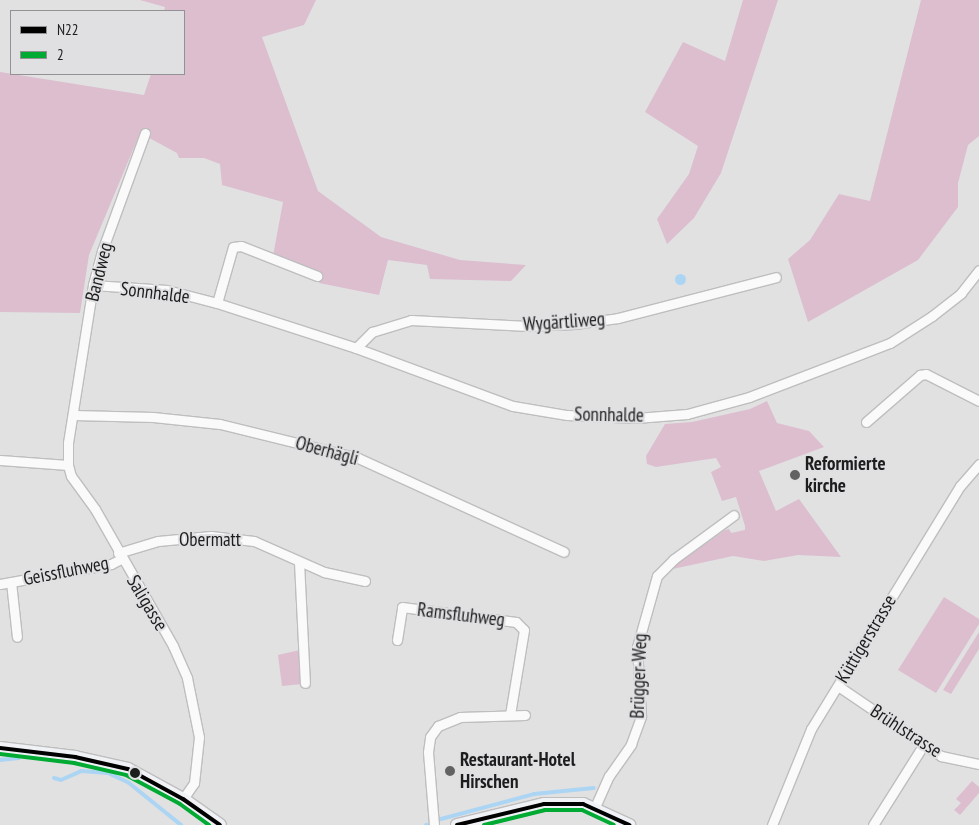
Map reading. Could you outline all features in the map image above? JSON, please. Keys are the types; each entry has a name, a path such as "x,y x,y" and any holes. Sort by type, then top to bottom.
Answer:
{"main road":[{"path":"0,748 75,757 128,769 184,799 220,825"},
{"path":"457,825 544,804 595,807 629,825"}],"street":[{"name":"Bandweg","path":"74,415 93,285 144,133"},
{"path":"217,303 232,248 241,246 316,276"},
{"name":"Sonnhalde","path":"93,285 167,290 217,303 356,348 513,406 567,415 636,418 688,414 749,397 890,343 932,316 960,293 979,270"},
{"name":"Wygärtliweg","path":"356,348 372,332 411,320 528,326 584,323 618,318 776,277"},
{"path":"866,422 920,375 926,374 979,401"},
{"path":"0,460 68,465 74,415"},
{"name":"Oberhägli","path":"74,415 153,417 220,424 358,458 564,552"},
{"name":"Küttigerstrasse","path":"772,825 800,751 960,486 979,464"},
{"name":"Saligasse","path":"68,465 71,476 95,509 119,556 173,646 187,678 198,737 194,784 184,799"},
{"name":"Brügger-Weg","path":"595,807 609,776 631,744 641,716 637,647 657,576 674,559 734,515"},
{"name":"Obermatt","path":"119,556 158,542 211,536 254,541 324,572 365,580"},
{"name":"Geissfluhweg","path":"0,584 111,564 119,556"},
{"path":"299,562 305,684"},
{"name":"Geissfluhweg","path":"11,582 17,637"},
{"name":"Ramsfluhweg","path":"396,640 402,607 516,622 524,630 510,715"},
{"name":"Brühlstrasse","path":"838,686 941,756 979,764"},
{"path":"434,825 428,752 430,737 438,726 460,717 525,715"},
{"path":"873,825 924,744"}],"shaded area":[{"path":"140,0 316,0 304,25 262,37 318,191 381,237 460,260 526,265 511,281 430,279 427,265 388,260 379,295 319,283 320,274 273,256 283,202 222,185 220,164 204,158 179,158 177,153 140,133 89,255 80,313 0,312 0,72 144,95 151,75 185,75 185,10 164,10 165,7"},
{"path":"743,0 778,0 721,173 694,218 667,244 657,219 689,174 698,146 645,112 683,42 725,61"},
{"path":"921,0 979,0 979,136 968,145 958,183 958,207 918,260 808,322 788,259 810,240 839,194 870,201"},
{"path":"767,401 777,423 809,431 824,447 759,471 776,511 799,499 841,557 798,555 764,561 733,556 668,570 725,530 729,529 731,533 745,530 745,526 736,497 722,501 711,472 721,467 716,458 656,467 647,464 646,456 665,424 692,422 750,409"},
{"path":"944,597 979,619 979,624 936,693 898,670"},
{"path":"979,632 979,649 951,694 943,690"},
{"path":"300,650 302,684 282,686 278,655"},
{"path":"972,781 979,787 979,793 960,815 954,810 961,803 956,799"}],"water":[{"path":"678,274 682,274 685,279 684,283 678,284 675,281 675,277"}],"waterway":[{"path":"0,760 19,758"},
{"path":"54,778 61,780 81,771 108,773 129,783 181,825"},
{"path":"441,819 534,794 594,788"}],"transit line":[{"name":"N22","path":"0,748 75,757 128,769 183,799 220,825"},
{"name":"2","path":"0,754 74,763 126,775 180,804 209,825"},
{"name":"N22","path":"457,825 544,804 583,804 629,825"},
{"name":"2","path":"484,825 545,810 582,810 614,825"}],"place":[{"name":"Reformierte kirche","path":"795,475"},
{"name":"Restaurant-Hotel Hirschen","path":"450,771"}]}
